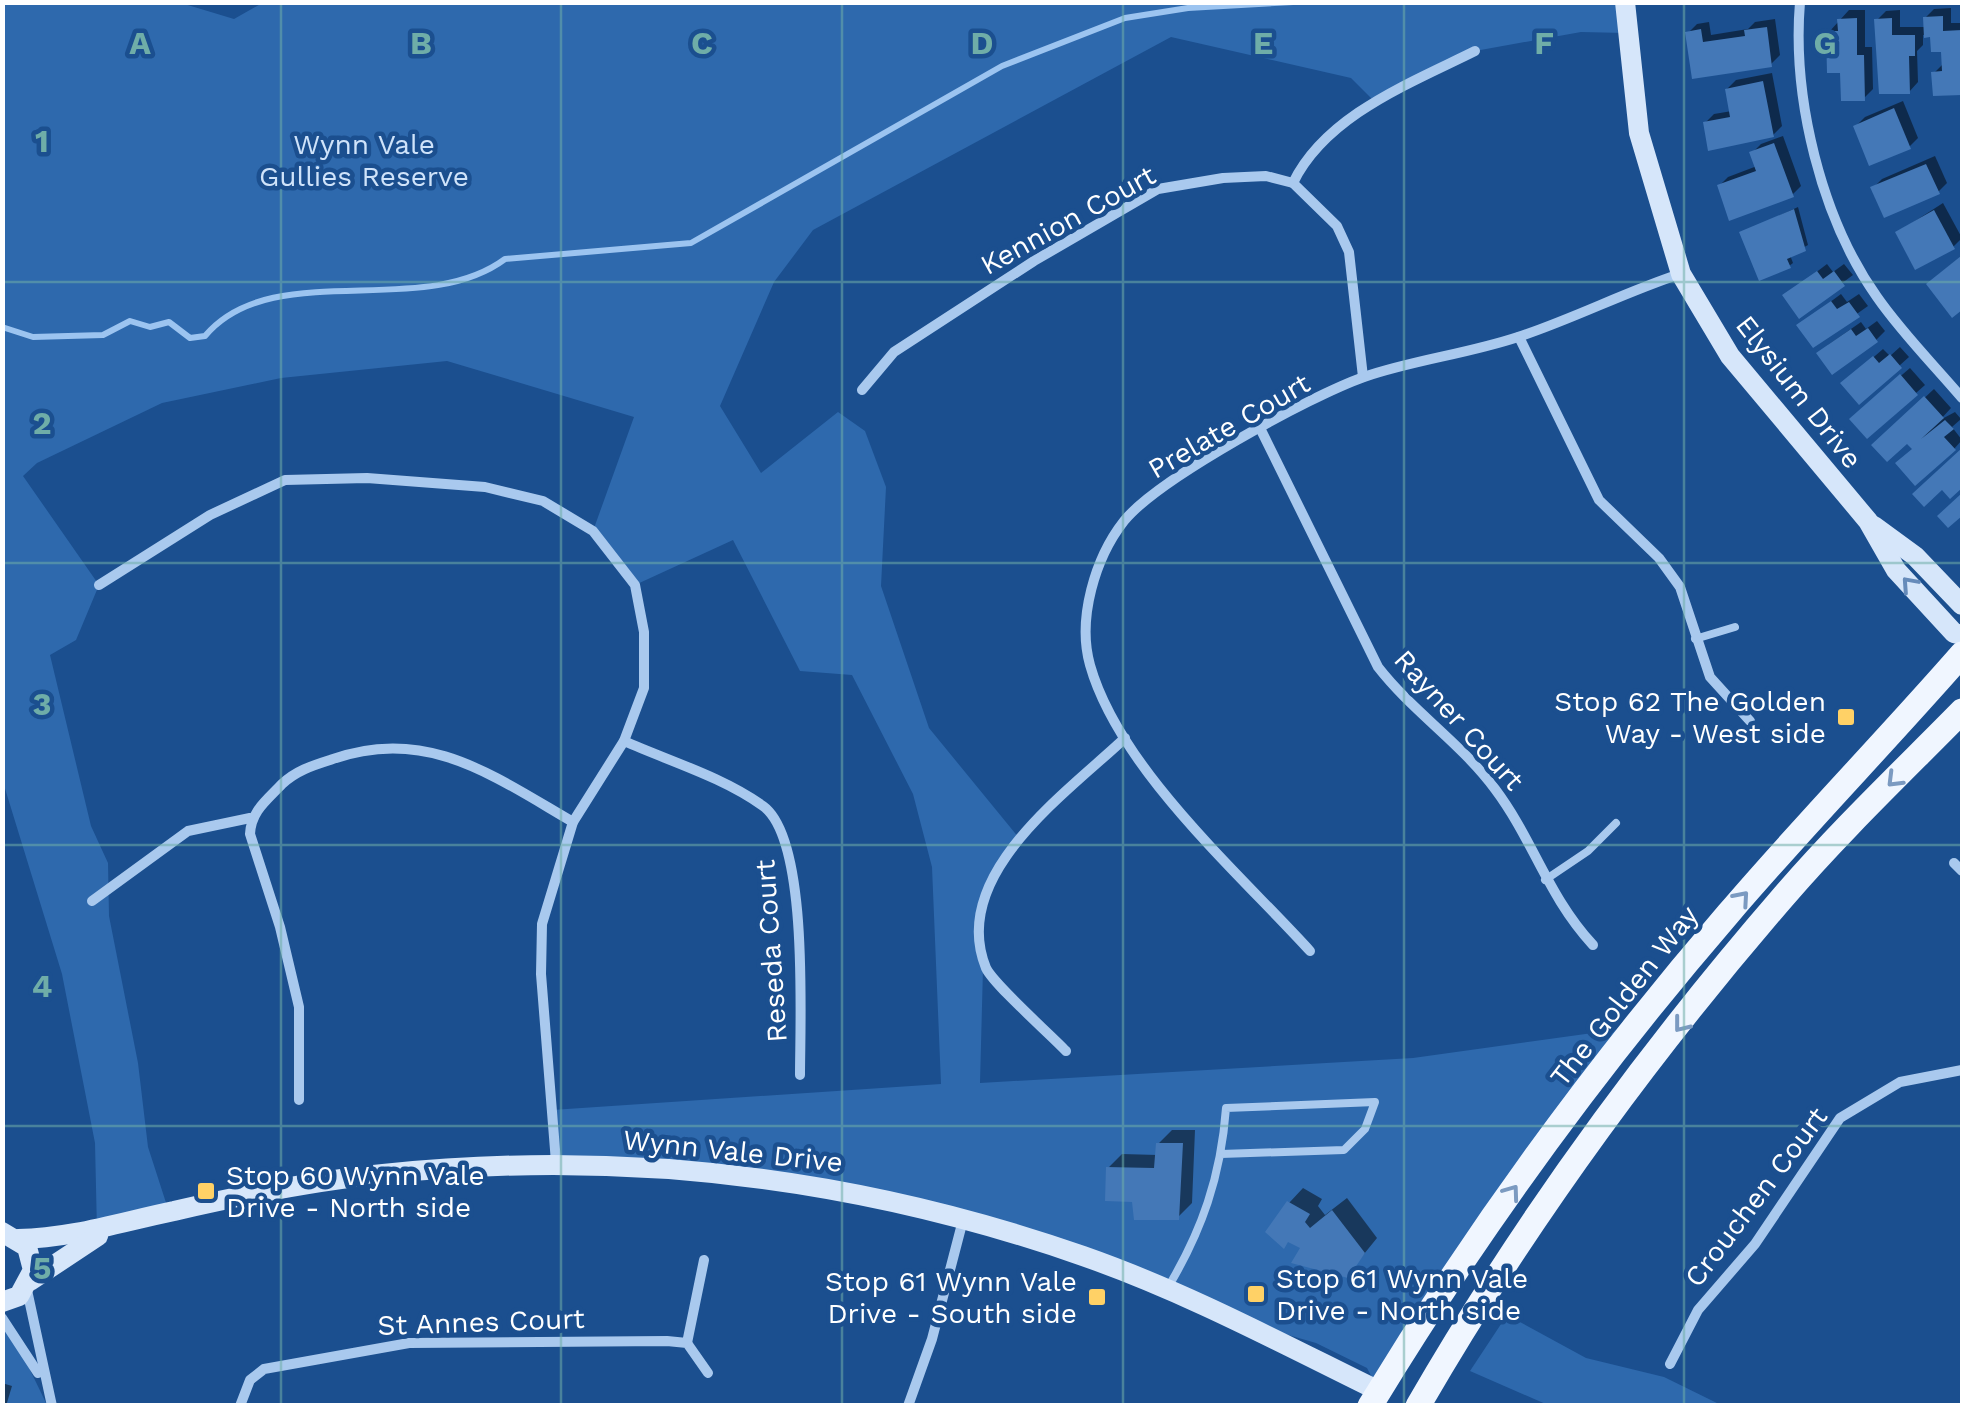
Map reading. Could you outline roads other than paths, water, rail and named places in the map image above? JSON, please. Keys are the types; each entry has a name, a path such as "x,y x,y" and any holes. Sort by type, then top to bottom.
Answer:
{"main road":[{"name":"Elysium Drive","path":"1626,2 1639,133 1681,274 1730,356 1868,522 1896,570 1954,633 1962,636"},
{"name":"Elysium Drive","path":"1868,522 1915,556 1962,605"},
{"name":"The Golden Way","path":"1379,1401 1505,1201 1644,1016 1777,857 1962,654"},
{"path":"1418,1406 1561,1186 1736,955 1842,833 1962,711"},
{"name":"Wynn Vale Drive","path":"10,1236 109,1229 168,1212 298,1185 463,1166 556,1162 780,1179 962,1220 1082,1256 1246,1323 1379,1401"},
{"name":"Wynn Vale Drive","path":"2,1302 109,1229"},
{"path":"10,1236 32,1258 29,1284"},
{"path":"1379,1401 1437,1373"}],"street":[{"path":"1800,2 1796,51 1800,96 1826,190 1877,298 1962,398"},
{"path":"1363,378 1348,252 1337,226 1293,184 1303,162 1374,101 1475,51"},
{"name":"Kennion Court","path":"862,390 894,352 1034,261 1158,189 1222,178 1266,176 1293,184"},
{"name":"Prelate Court","path":"1310,951 1148,774 1125,738 1088,660 1091,593 1102,560 1125,520 1159,490 1260,428 1363,378 1519,336 1681,274"},
{"path":"1519,336 1599,500 1659,558 1680,588 1710,677 1750,721"},
{"name":"Rayner Court","path":"1260,428 1378,667 1400,696 1468,756 1495,789 1522,828 1564,913 1593,945"},
{"path":"100,585 210,515 285,480 367,478 465,486 544,501 593,531 635,585 644,632 644,688 624,741 573,822 542,924 556,1162"},
{"path":"1066,1051 987,969 982,933 985,892 1009,849 1125,738"},
{"name":"Reseda Court","path":"624,741 766,808 785,833 799,954 800,1076"},
{"path":"92,901 188,831 250,818 294,773 365,747 421,747 496,778 573,822"},
{"path":"250,818 250,834 280,927 299,1006 299,1100"},
{"name":"Crouchen Court","path":"1670,1364 1698,1310 1755,1244 1840,1118 1900,1082 1962,1070"},
{"path":"908,1406 932,1339 962,1220"},
{"path":"704,1260 687,1343 708,1373"},
{"path":"29,1284 44,1382 52,1406"},
{"path":"2,1318 44,1382"},
{"name":"St Annes Court","path":"240,1406 250,1380 264,1369 388,1344 687,1343"}],"lane":[{"path":"1695,639 1734,626"},
{"path":"1545,880 1588,851 1616,823"},
{"path":"1168,1289 1195,1243 1218,1179 1226,1108 1375,1102 1365,1129 1344,1150 1221,1154"}],"waterway":[{"path":"2,327 33,337 103,335 130,321 150,327 169,322 190,338 205,336 234,312 268,299 433,286 471,277 505,259 691,243 1002,66 1125,18 1188,8 1293,2"}],"place":[{"name":"Stop 62 The Golden Way - West side","path":"1846,717"},
{"name":"Stop 60 Wynn Vale Drive - North side","path":"206,1191"},
{"name":"Stop 61 Wynn Vale Drive - North side","path":"1256,1294"},
{"name":"Stop 61 Wynn Vale Drive - South side","path":"1097,1297"}],"park label":[{"name":"Wynn Vale Gullies Reserve","path":"364,160"}]}
